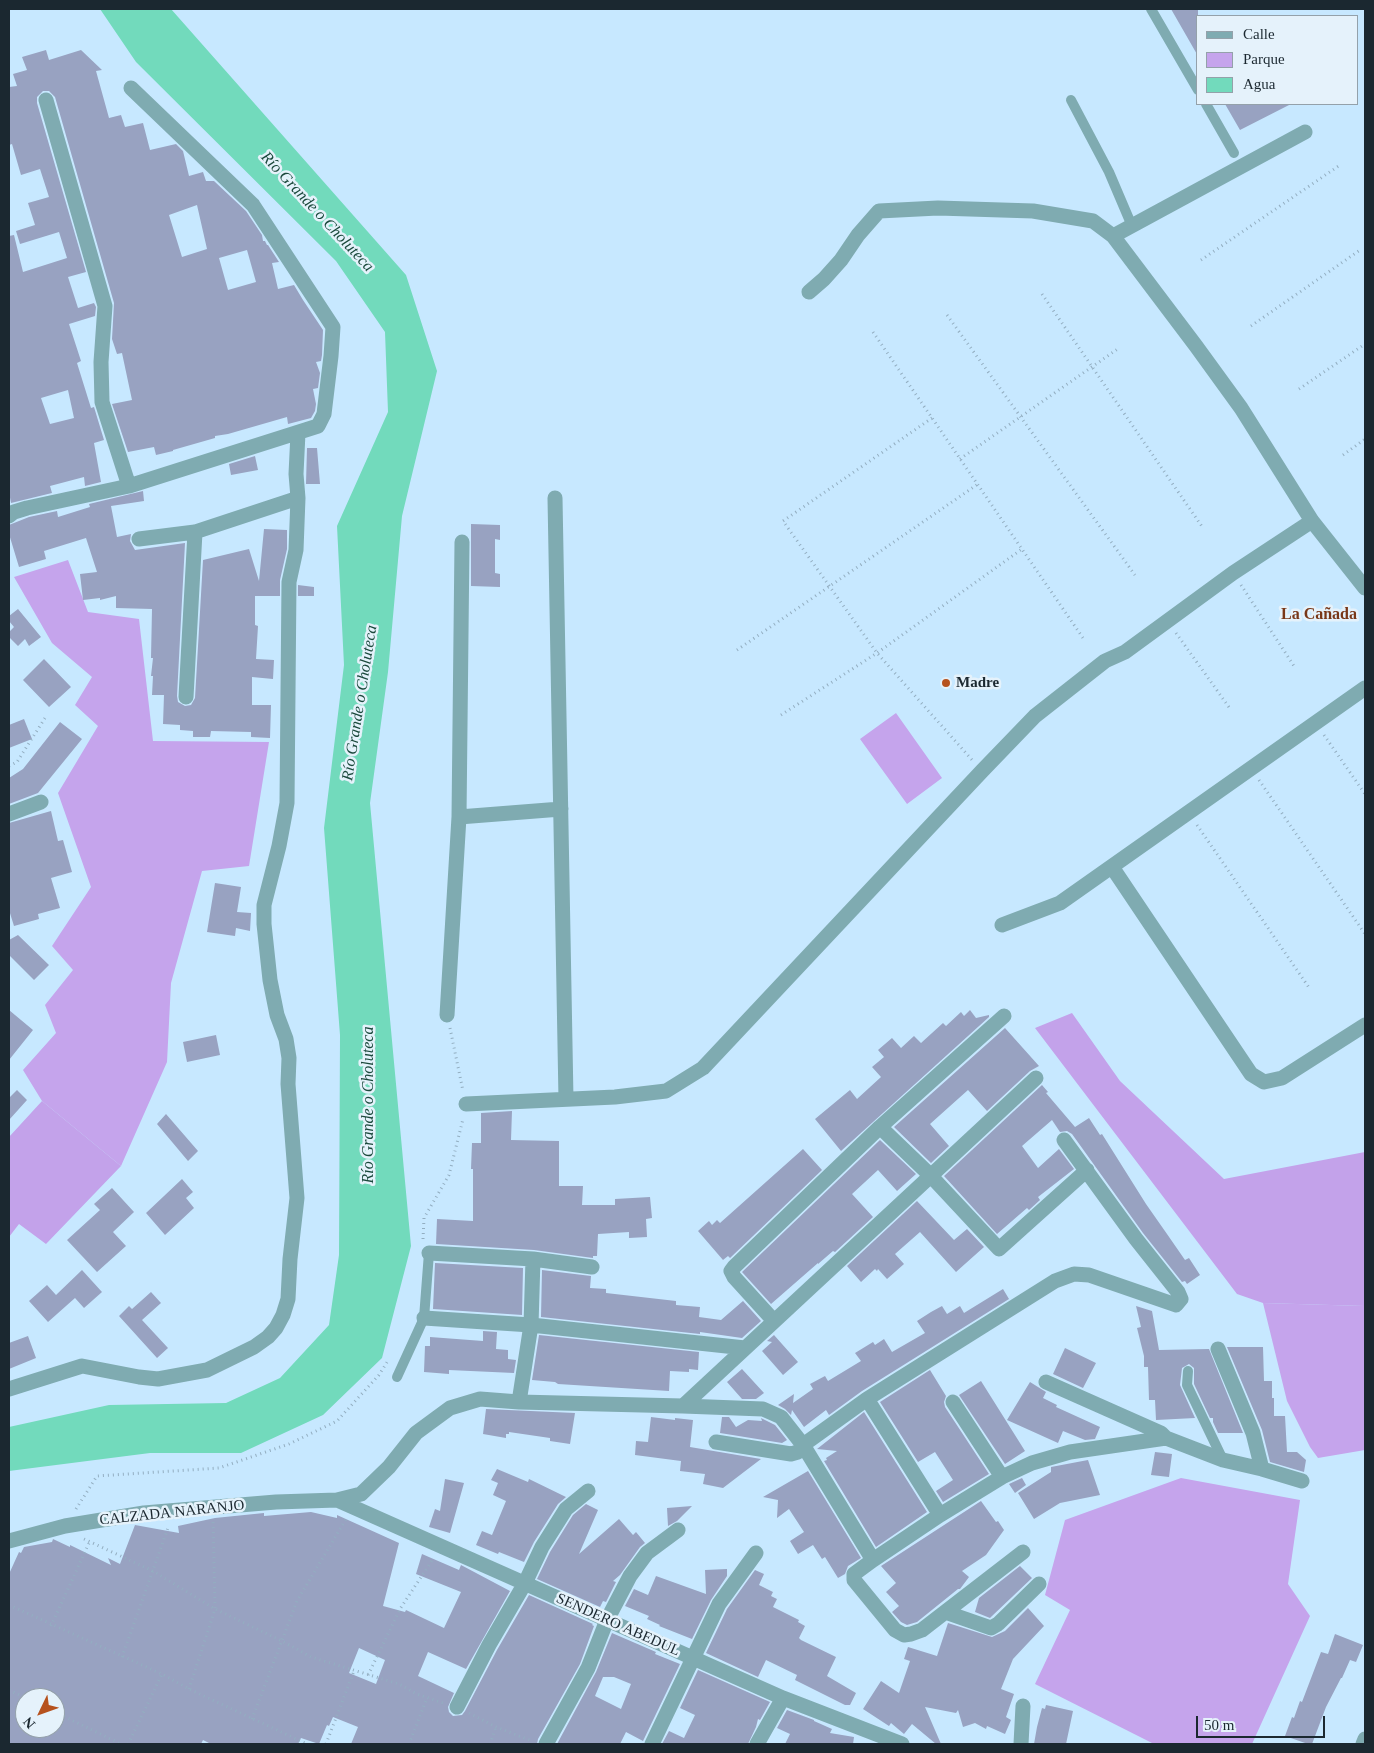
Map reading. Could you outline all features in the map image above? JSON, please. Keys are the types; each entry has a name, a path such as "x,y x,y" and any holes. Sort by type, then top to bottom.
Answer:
{"street":[{"path":"9,516 14,512 27,508 130,486 318,426 324,414 333,327 253,205 131,88"},
{"path":"46,100 105,306 102,402 130,486"},
{"path":"1114,236 1305,132"},
{"path":"809,292 841,260 858,235 879,212 938,208 1033,211 1093,221 1114,236 1241,408 1312,521 1365,588"},
{"path":"9,1389 82,1366 158,1379 208,1370 254,1347 268,1337 276,1328 283,1315 288,1299 290,1259 297,1198 288,1084 289,1058 286,1039 277,1015 270,980 264,924 264,905 279,846 287,803 289,582 296,550 298,432"},
{"path":"139,539 195,532 298,498"},
{"path":"555,498 566,1099"},
{"path":"466,1104 615,1097 666,1091 703,1068 982,770 1035,716 1105,660 1125,652 1234,573 1312,521"},
{"path":"186,697 195,532"},
{"path":"447,1015 459,817 462,542"},
{"path":"1002,925 1060,903 1365,688"},
{"path":"9,814 42,802"},
{"path":"459,817 561,809"},
{"path":"1112,867 1251,1074 1264,1082 1282,1078 1365,1026"},
{"path":"774,1321 734,1277 732,1272 734,1267 880,1127 1004,1016"},
{"path":"683,1406 1036,1078"},
{"path":"880,1127 930,1175 999,1249 1087,1170"},
{"path":"716,1442 791,1454 798,1452 803,1445 867,1399 1055,1281 1074,1274 1089,1275 1176,1304 1181,1299 1178,1292 1136,1239 1064,1140"},
{"path":"426,1250 533,1259 592,1267"},
{"path":"519,1402 531,1325 533,1259"},
{"path":"424,1318 531,1325 745,1348"},
{"path":"1218,1349 1254,1432 1262,1469"},
{"path":"1046,1382 1160,1433 1166,1438 1223,1460 1302,1481"},
{"name":"CALZADA NARANJO","path":"9,1541 65,1526 144,1513 337,1500 361,1494 389,1467 416,1433 450,1408 480,1399 519,1402 763,1409 781,1417 803,1445 873,1560"},
{"path":"867,1399 940,1515"},
{"path":"952,1402 1002,1478"},
{"path":"1023,1552 922,1630 904,1634 895,1630 856,1585 854,1580 854,1574 940,1515 1002,1478 1032,1463 1070,1452 1166,1438"},
{"path":"457,1708 489,1645 525,1583 542,1547 566,1509 588,1490"},
{"name":"SENDERO ABEDUL","path":"337,1500 694,1658 869,1738 902,1744"},
{"path":"546,1744 588,1668 607,1620 630,1576 647,1553 678,1530"},
{"path":"652,1744 719,1604 756,1552"},
{"path":"945,1612 991,1628 998,1624 1039,1584"},
{"path":"757,1744 783,1698"},
{"path":"1021,1744 1023,1706"},
{"path":"1363,1744 1365,1738"}],"lane":[{"path":"1151,9 1196,87"},
{"path":"1071,100 1109,172 1132,226"},
{"path":"1207,105 1234,152"},
{"path":"396,1377 424,1318 426,1250"},
{"path":"1188,1370 1187,1385 1223,1460"}],"path":[{"path":"1201,260 1340,165"},
{"path":"1251,326 1360,250"},
{"path":"1042,294 1203,528"},
{"path":"947,315 1135,575"},
{"path":"873,332 1083,638"},
{"path":"1299,389 1365,344"},
{"path":"960,459 1118,348"},
{"path":"932,418 783,521 876,653 982,770"},
{"path":"1342,455 1365,439"},
{"path":"737,650 830,588 978,484"},
{"path":"781,715 876,653 1022,549"},
{"path":"1234,573 1294,666"},
{"path":"1168,621 1231,710"},
{"path":"9,766 17,762 45,718"},
{"path":"1315,724 1365,794"},
{"path":"1251,768 1365,934"},
{"path":"1188,813 1310,989"},
{"path":"426,1250 424,1218 449,1175 466,1104 447,1015"},
{"path":"394,1351 379,1375 337,1421 289,1444 219,1468 97,1476 65,1526 89,1543 153,1571 215,1608 311,1657 399,1684 417,1694 457,1708 496,1727 540,1744"},
{"path":"189,1689 215,1608 213,1507"},
{"path":"252,1719 297,1601 353,1507"},
{"path":"122,1657 174,1510"},
{"path":"51,1626 89,1543"},
{"path":"368,1675 400,1609 441,1546"},
{"path":"9,1605 51,1626 162,1674 189,1689 307,1744"},
{"path":"326,1744 354,1671"},
{"path":"128,1744 162,1674"},
{"path":"409,1744 427,1698"},
{"path":"65,1717 121,1744"},
{"path":"490,1744 496,1727"}],"green space":[{"path":"68,560 88,612 139,619 153,741 269,742 249,866 202,871 171,983 167,1062 121,1166 42,1101 23,1070 56,1033 45,1005 73,970 52,946 91,887 58,793 98,726 75,705 92,677 52,643 14,577"},
{"path":"896,713 942,778 907,804 860,739"},
{"path":"1263,1303 1365,1306 1365,1450 1318,1458 1310,1447 1287,1401"},
{"path":"1181,1478 1300,1500 1288,1584 1310,1616 1252,1744 1154,1744 1035,1684 1070,1610 1045,1595 1065,1520"}],"shaded area":[{"path":"1072,1013 1120,1081 1224,1179 1365,1152 1365,1306 1263,1303 1237,1294 1035,1028"},
{"path":"42,1101 121,1166 46,1244 19,1224 9,1237 9,1137"}],"water":[{"name":"Río Grande o Choluteca","path":"100,9 171,9 406,275 437,371 402,516 388,672 370,803 411,1246 382,1358 323,1415 241,1453 150,1453 9,1471 9,1427 109,1405 226,1403 280,1378 329,1325 339,1255 340,1035 324,828 344,665 337,526 388,412 385,332 336,261 136,62"}],"building":[{"path":"1171,9 1198,9 1198,15 1196,15 1196,53"},
{"path":"46,50 49,60 81,50 102,70 96,71 109,118 121,115 125,127 143,123 150,150 176,144 183,151 189,176 203,172 206,181 214,181 246,211 262,235 263,241 265,241 279,262 272,263 278,289 294,285 323,330 321,361 316,362 320,373 318,388 313,389 316,404 311,418 288,424 287,417 215,436 215,438 156,455 154,447 128,452 112,404 132,400 122,353 117,354 112,339 114,303 55,97 49,91 43,91 37,97 37,103 86,272 68,277 78,308 94,303 96,307 95,316 69,324 81,361 77,363 91,408 94,407 104,440 94,443 101,482 85,486 84,477 50,486 52,493 11,503 9,492 9,236 14,235 23,272 67,258 59,232 20,244 16,231 35,225 28,203 49,197 40,169 21,175 12,144 9,145 9,87 17,86 13,74 27,70 22,57","holes":["197,205 207,249 182,257 169,215","247,250 256,282 228,290 219,258","68,390 74,418 50,424 41,398"]},
{"path":"1226,105 1289,105 1240,130"},
{"path":"307,448 317,448 320,484 306,484"},
{"path":"255,456 258,470 231,475 229,464"},
{"path":"143,491 144,501 111,506 117,537 131,534 130,541 135,550 185,543 177,696 178,702 185,706 191,705 195,698 203,560 249,549 259,581 264,529 287,530 287,549 280,580 280,596 255,596 255,625 258,626 256,659 274,660 273,679 252,677 252,705 271,705 270,738 251,737 251,732 211,731 210,737 193,737 193,731 180,730 180,725 163,724 164,695 152,695 152,609 116,608 116,596 100,600 100,598 83,600 80,574 97,572 86,538 44,551 46,559 19,567 9,534 9,525 29,517 57,511 58,517 90,507 89,504"},
{"path":"471,524 500,525 500,540 495,539 495,573 500,574 500,587 471,586"},
{"path":"298,585 314,587 314,596 298,596"},
{"path":"18,609 41,637 29,646 25,639 18,646 9,637 9,632 14,627 9,621 9,616"},
{"path":"44,659 71,687 49,707 23,680"},
{"path":"24,719 32,739 9,748 9,725"},
{"path":"60,722 82,739 38,793 9,804 9,778 23,769"},
{"path":"51,811 58,841 63,840 72,872 51,878 60,908 38,914 39,919 14,926 9,910 9,823"},
{"path":"215,883 241,887 237,912 251,913 250,931 236,928 235,936 207,932"},
{"path":"18,935 49,965 34,980 9,955 9,940"},
{"path":"9,1010 33,1030 9,1060"},
{"path":"970,1010 976,1018 989,1015 989,1017 841,1151 815,1119 850,1090 857,1099 881,1077 872,1067 884,1057 878,1050 892,1038 901,1048 914,1036 921,1043 943,1023 946,1026 961,1012 964,1016"},
{"path":"1005,1028 1039,1066 1030,1071 987,1111 968,1090 930,1124 949,1146 931,1163 894,1127"},
{"path":"216,1035 220,1055 187,1062 183,1042"},
{"path":"1042,1085 1048,1092 1046,1093 1075,1127 1089,1118 1100,1135 1102,1134 1146,1204 1185,1260 1189,1258 1200,1275 1187,1284 1185,1281 1182,1282 1143,1233 1072,1134 1067,1131 1060,1132 1052,1120 1022,1146 1038,1168 1059,1149 1074,1169 1038,1197 1040,1200 1029,1210 1027,1208 997,1234 944,1176"},
{"path":"17,1090 27,1100 9,1120 9,1098"},
{"path":"512,1111 511,1140 559,1141 559,1186 583,1186 582,1205 615,1205 615,1199 650,1197 652,1218 646,1219 647,1237 629,1238 629,1232 598,1234 597,1256 593,1256 593,1258 534,1250 436,1244 437,1219 473,1221 472,1143 481,1143 481,1113"},
{"path":"166,1114 198,1151 188,1161 157,1124"},
{"path":"880,1140 916,1174 897,1191 878,1170 852,1194 873,1217 835,1252 833,1251 818,1263 771,1304 742,1272"},
{"path":"803,1149 822,1170 730,1258 728,1256 723,1260 698,1231 709,1221 712,1225 717,1220 720,1223"},
{"path":"182,1179 193,1192 186,1198 194,1208 165,1235 146,1213"},
{"path":"112,1188 134,1212 113,1232 126,1246 97,1272 67,1240 100,1210 94,1204"},
{"path":"917,1201 954,1240 967,1229 984,1247 956,1272 920,1232 895,1254 904,1264 887,1279 878,1269 877,1271 875,1269 861,1282 847,1266"},
{"path":"435,1263 523,1268 522,1315 433,1309"},
{"path":"82,1270 102,1292 84,1308 75,1298 48,1322 29,1301 47,1285 56,1295"},
{"path":"542,1270 591,1276 590,1288 606,1289 606,1293 676,1301 676,1305 700,1307 699,1317 721,1320 743,1301 761,1321 742,1338 700,1332 700,1334 541,1317"},
{"path":"1003,1289 1009,1299 862,1391 829,1415 826,1410 804,1427 792,1410 791,1415 778,1405 794,1394 793,1403 813,1389 810,1384 825,1376 828,1381 861,1361 855,1353 873,1342 875,1345 884,1339 892,1352 925,1333 917,1321 942,1306 947,1314 960,1306 964,1313"},
{"path":"151,1292 161,1303 142,1320 168,1348 157,1358 119,1316 129,1306 132,1309"},
{"path":"1136,1306 1152,1311 1159,1350 1209,1349 1243,1433 1218,1433 1213,1418 1210,1418 1194,1384 1194,1368 1189,1364 1182,1368 1180,1385 1195,1418 1156,1420 1155,1400 1149,1400 1148,1367 1144,1367 1144,1356 1137,1328 1141,1327"},
{"path":"483,1331 497,1332 496,1349 508,1350 508,1359 516,1360 514,1373 449,1370 449,1374 424,1372 425,1346 430,1346 430,1337 483,1341"},
{"path":"539,1335 699,1352 698,1370 689,1369 689,1372 670,1371 669,1391 558,1384 555,1382 532,1380"},
{"path":"774,1335 798,1362 783,1375 762,1351 772,1342 767,1341"},
{"path":"28,1336 36,1358 9,1369 9,1343"},
{"path":"1227,1347 1263,1347 1264,1381 1272,1381 1274,1416 1285,1416 1287,1452 1297,1452 1306,1460 1304,1472 1270,1462 1262,1430"},
{"path":"1065,1348 1096,1363 1083,1388 1053,1374"},
{"path":"742,1369 764,1393 756,1399 742,1399 727,1382"},
{"path":"930,1370 946,1396 945,1407 989,1474 943,1502 936,1491 953,1480 935,1452 918,1462 880,1402"},
{"path":"981,1381 1025,1451 1005,1464 959,1395"},
{"path":"1030,1382 1046,1392 1043,1398 1057,1405 1056,1407 1100,1427 1095,1439 1085,1440 1063,1431 1058,1443 1007,1420"},
{"path":"486,1409 575,1413 570,1444 550,1441 550,1438 509,1432 509,1434 506,1434 506,1438 483,1434"},
{"path":"864,1412 927,1512 876,1547 824,1461 837,1451 817,1449"},
{"path":"651,1417 693,1420 690,1447 761,1459 723,1488 703,1484 705,1474 680,1471 681,1461 635,1455 636,1441 648,1442"},
{"path":"722,1417 729,1417 736,1427 748,1420 762,1421 761,1418 775,1425 787,1440 782,1443 720,1433"},
{"path":"1155,1452 1172,1454 1169,1477 1151,1475"},
{"path":"1088,1460 1100,1495 1060,1503 1034,1519 1018,1493 1051,1472 1051,1467"},
{"path":"497,1469 528,1482 529,1479 566,1497 558,1504 524,1562 476,1545 482,1531 492,1535 506,1501 493,1495 498,1483 491,1480"},
{"path":"808,1471 861,1558 848,1566 845,1574 838,1578 825,1557 822,1559 813,1545 798,1554 790,1541 804,1532 789,1509 777,1518 778,1500 763,1497"},
{"path":"1022,1478 1026,1485 1015,1493 1009,1484"},
{"path":"445,1479 464,1483 450,1533 429,1527 435,1509 440,1511"},
{"path":"981,1501 1004,1530 986,1555 962,1571 969,1577 960,1589 917,1622 907,1625 901,1622 892,1612 899,1606 886,1592 896,1583 881,1566"},
{"path":"586,1504 598,1510 579,1554 619,1519 633,1535 636,1532 645,1543 613,1581 616,1582 606,1602 603,1601 600,1607 537,1579 550,1552 573,1515"},
{"path":"692,1506 677,1521 668,1526 667,1508"},
{"path":"311,1512 337,1518 337,1515 399,1543 383,1606 405,1612 406,1610 444,1628 461,1592 416,1574 422,1554 459,1570 461,1565 510,1591 466,1669 428,1652 418,1676 454,1693 448,1707 449,1712 453,1716 462,1715 465,1711 529,1595 593,1624 594,1626 580,1664 537,1744 351,1744 358,1727 333,1717 329,1726 327,1725 319,1744 301,1738 298,1744 211,1744 203,1740 201,1744 9,1744 9,1574 19,1552 21,1553 24,1547 52,1542 53,1539 111,1565 108,1558 120,1564 135,1525 179,1533 178,1526 215,1518 264,1513 264,1516","holes":["359,1648 385,1660 376,1684 349,1673"]},
{"path":"1020,1566 1032,1578 990,1618 975,1612 979,1598"},
{"path":"727,1569 727,1576 711,1600 692,1639 659,1626 647,1619 649,1616 625,1606 634,1589 648,1595 656,1576 706,1594 705,1570"},
{"path":"755,1570 764,1574 759,1585 773,1592 771,1596 777,1599 773,1607 799,1620 798,1622 805,1626 799,1638 836,1657 827,1676 856,1693 850,1705 845,1705 795,1680 797,1675 766,1660 758,1677 706,1653 727,1609"},
{"path":"1028,1608 1044,1626 1013,1659 1001,1689 1014,1694 1006,1717 1011,1720 1005,1734 987,1726 986,1729 975,1723 963,1727 958,1710 956,1713 925,1707 941,1744 936,1744 912,1724 904,1734 891,1723 889,1726 863,1709 881,1681 899,1693 910,1661 904,1659 908,1647 937,1656 948,1623 992,1637 1005,1631"},
{"path":"612,1633 680,1664 643,1741 626,1732 620,1744 557,1744 596,1672","holes":["603,1677 614,1677 631,1684 621,1709 595,1696"]},
{"path":"1335,1634 1363,1645 1356,1662 1350,1660 1326,1707 1312,1744 1285,1736 1300,1701 1302,1702 1321,1652 1328,1654"},
{"path":"698,1670 770,1702 760,1720 758,1719 748,1744 662,1744 669,1731 684,1738 695,1715 680,1708"},
{"path":"1046,1705 1073,1711 1066,1744 1034,1744 1042,1708 1045,1709"},
{"path":"787,1710 832,1729 830,1733 854,1737 853,1744 785,1744 790,1734 777,1728"}],"place":[{"name":"Madre","path":"946,683"}],"district":[{"name":"La Cañada","path":"1319,615"}]}
